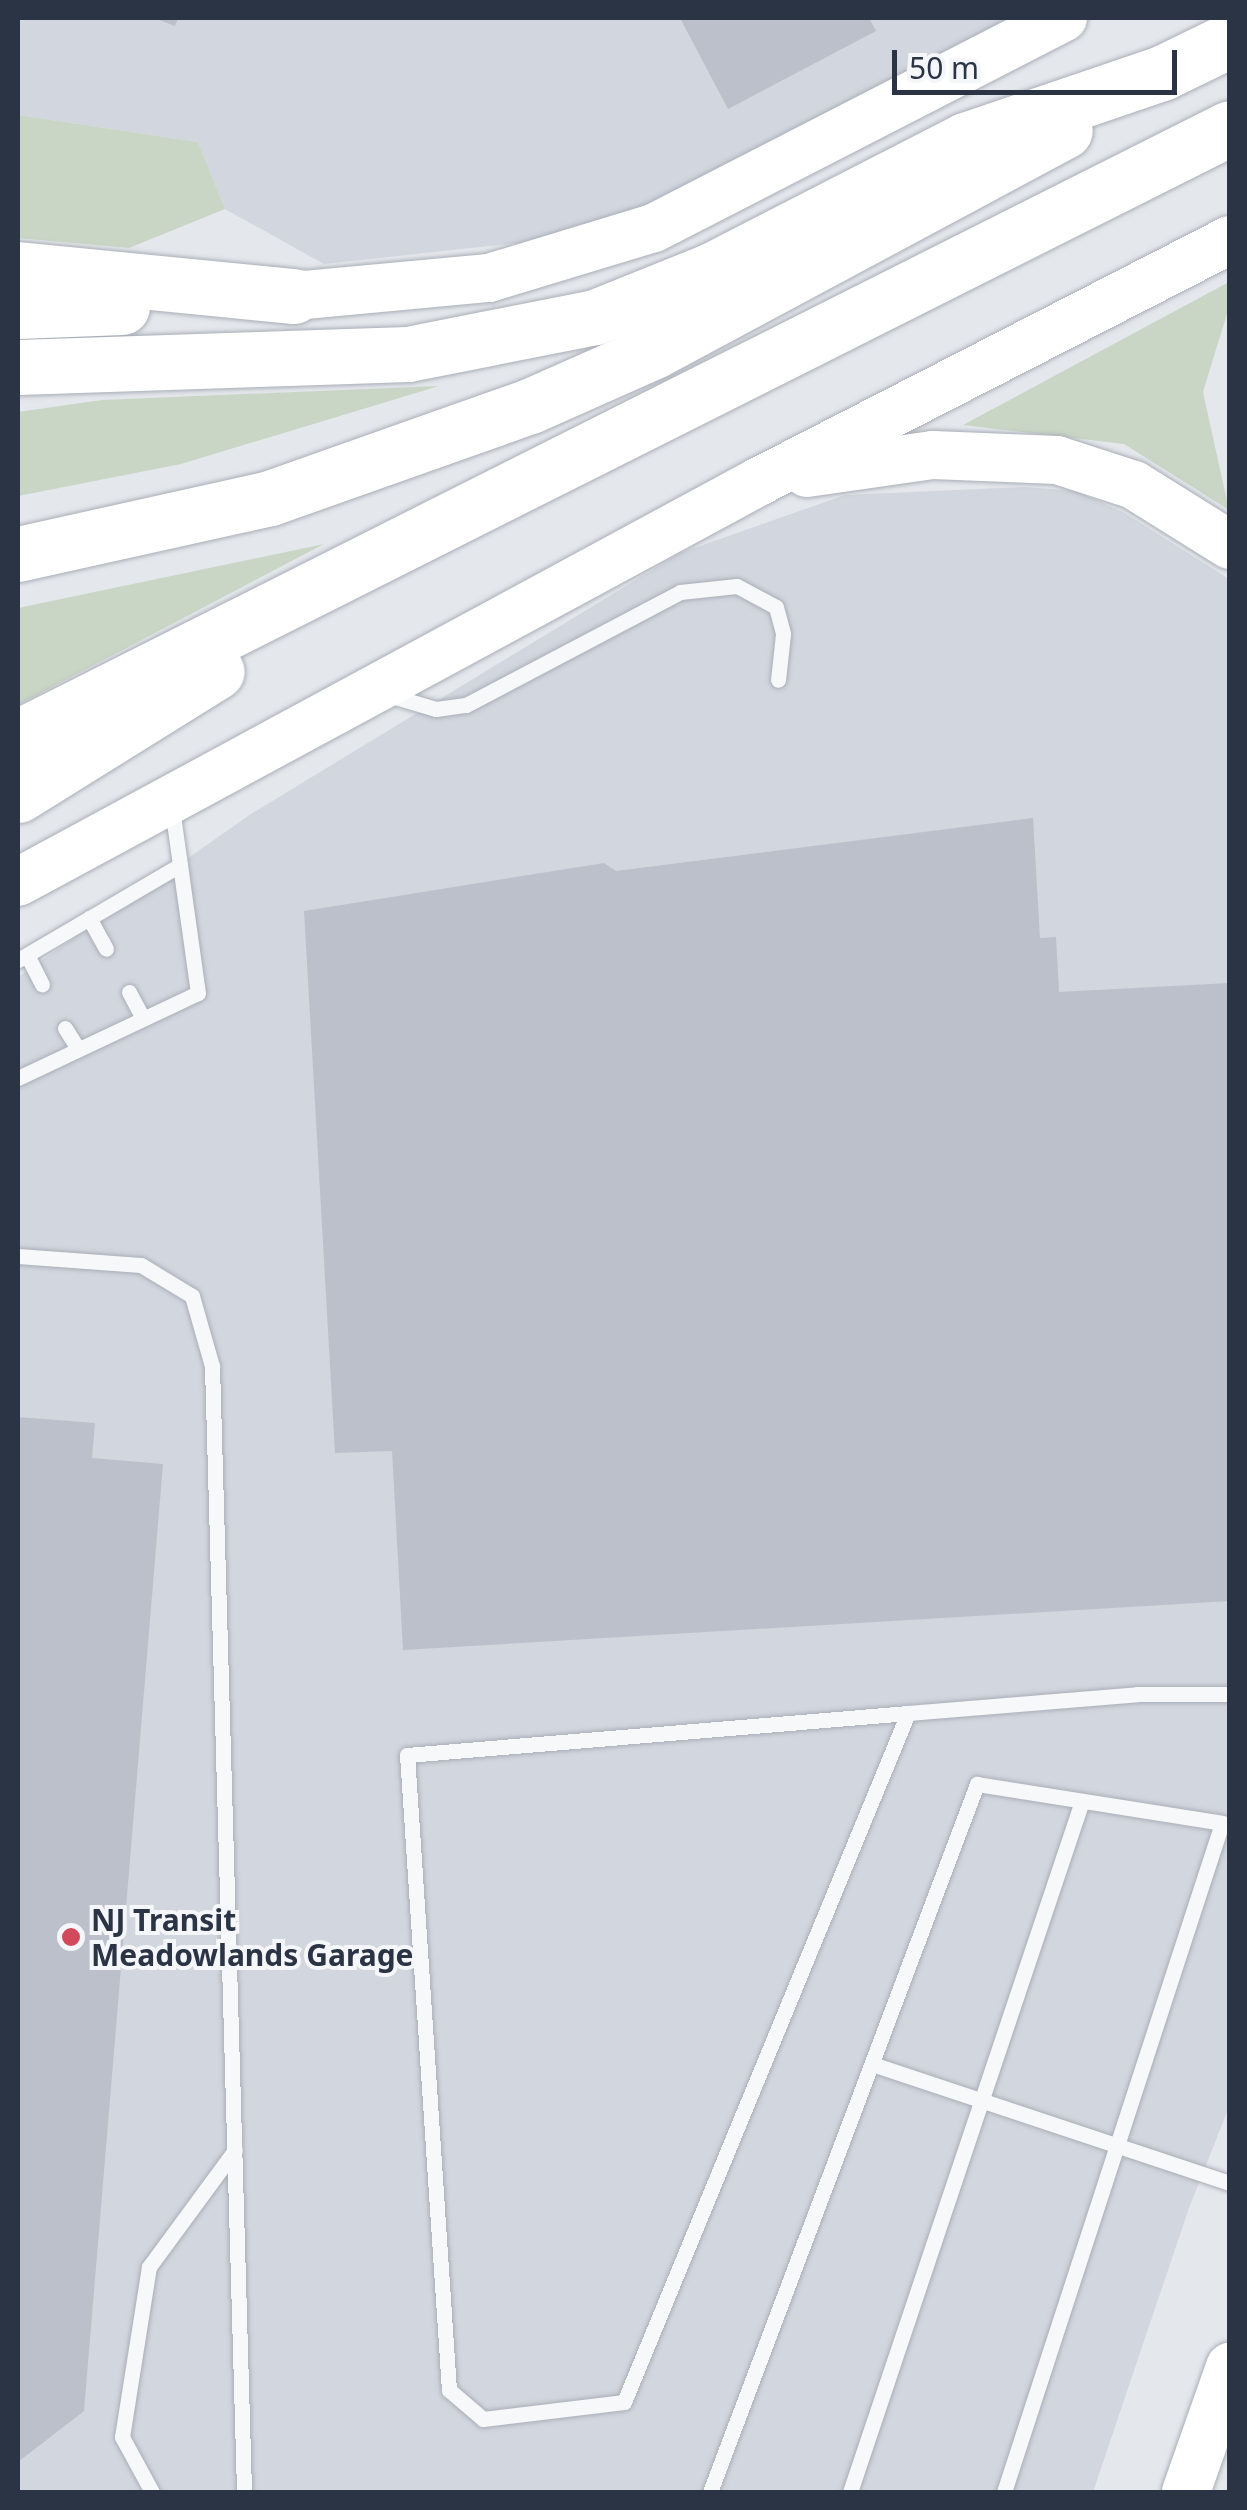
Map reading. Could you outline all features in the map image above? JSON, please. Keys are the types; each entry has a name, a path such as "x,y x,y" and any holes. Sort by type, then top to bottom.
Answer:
{"highway":[{"path":"18,554 270,498 530,406 654,350 988,176 1162,73 1230,40"},
{"path":"18,366 408,354 568,324 700,276 965,140 1162,73"},
{"path":"18,737 298,592 1230,128"},
{"path":"18,269 294,296"},
{"path":"18,311 294,296"},
{"path":"18,795 229,664 298,592"}],"main road":[{"path":"294,296 489,278 654,228 1063,18"},
{"path":"18,882 760,481 1230,240"},
{"path":"760,481 933,455 1057,460 1134,485 1230,545"},
{"path":"1186,2492 1230,2367"}],"lane":[{"path":"371,691 436,709 466,705 680,592 737,586 776,607 782,634 778,680"},
{"path":"18,1078 198,993 170,797"},
{"path":"42,984 22,957 180,865"},
{"path":"89,918 106,949"},
{"path":"129,992 143,1018"},
{"path":"65,1028 78,1050"},
{"path":"18,1256 141,1266 192,1296 212,1366 244,2492"},
{"path":"908,1713 624,2402 483,2419 449,2390 408,1756 908,1713 1137,1694 1230,1694"},
{"path":"710,2492 977,1784 1222,1824 1004,2492"},
{"path":"850,2492 1082,1801"},
{"path":"872,2064 1230,2183"},
{"path":"152,2492 122,2437 150,2267 236,2150"}],"shaded area":[{"path":"18,18 1063,18 654,228 324,264 225,209 198,142 18,115"},
{"path":"1025,487 1075,491 1123,512 1229,579 1229,2107 1189,2208 1093,2492 18,2492 18,977 251,814 680,553 845,495"}],"green space":[{"path":"18,115 198,142 225,209 129,248 18,238"},
{"path":"1229,282 1229,307 1203,392 1229,510 1124,444 963,425"},
{"path":"439,386 181,464 18,496 18,412 102,400"},
{"path":"324,544 18,705 18,608"}],"building":[{"path":"154,18 178,18 175,26"},
{"path":"680,18 869,18 876,31 728,109"},
{"path":"1033,818 1040,938 1056,937 1059,992 1230,983 1230,1601 403,1650 392,1451 335,1453 304,911 604,863 616,871"},
{"name":"NJ Transit Meadowlands Garage","path":"18,1417 95,1423 92,1458 163,1464 84,2411 18,2462"}],"place":[{"name":"NJ Transit Meadowlands Garage","path":"71,1937"}]}
